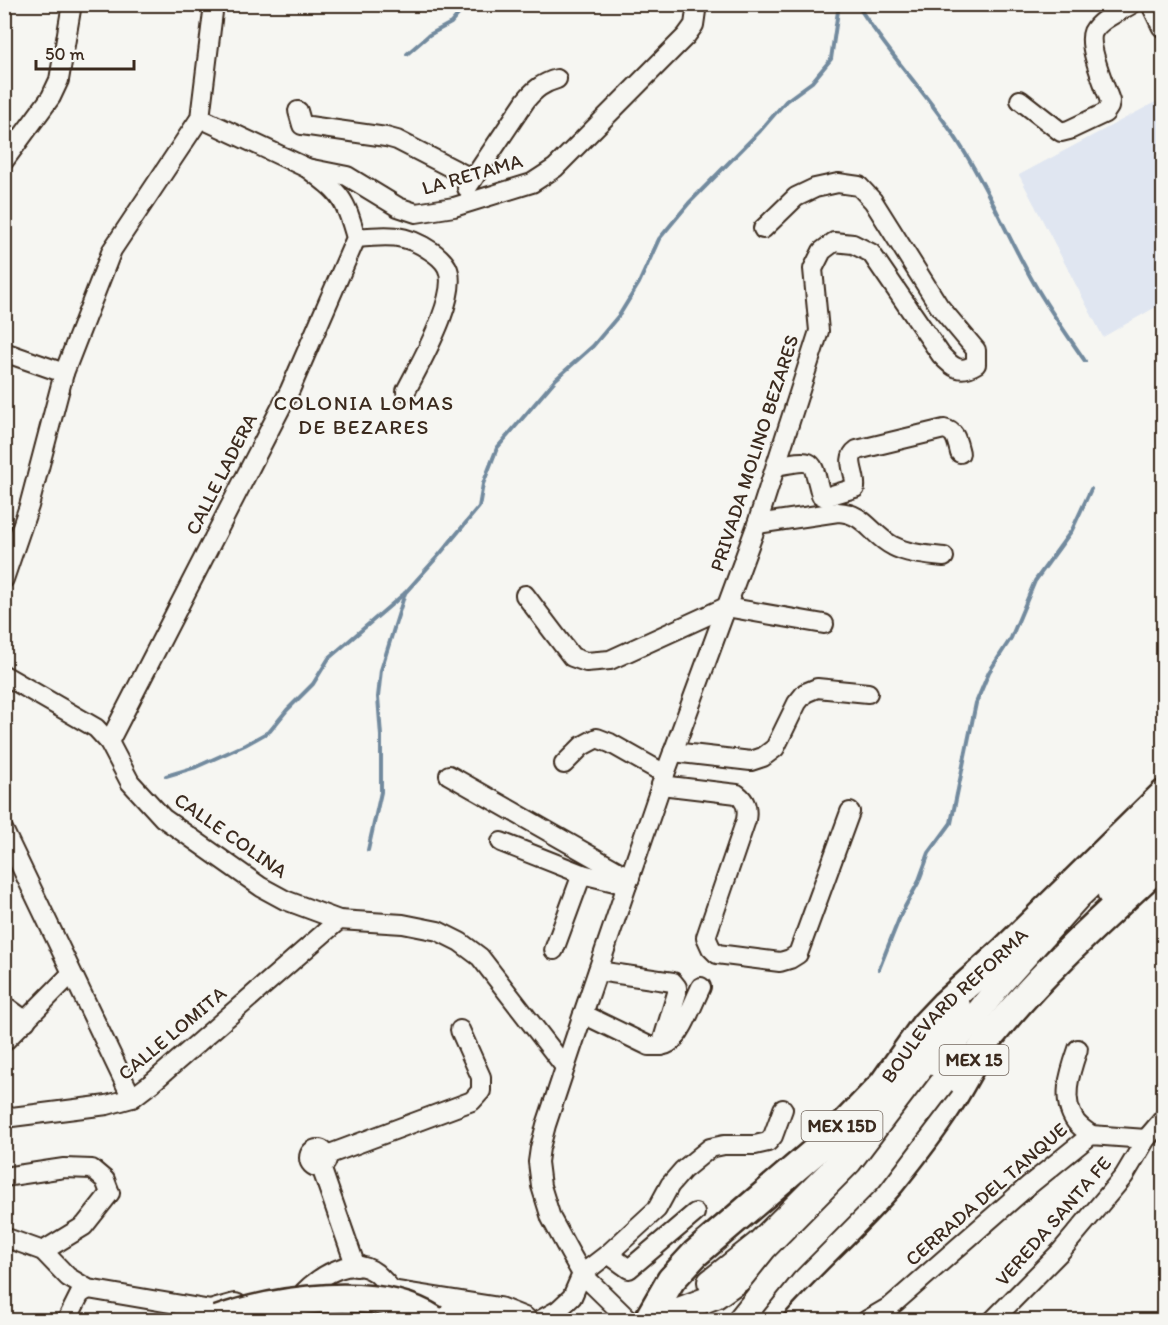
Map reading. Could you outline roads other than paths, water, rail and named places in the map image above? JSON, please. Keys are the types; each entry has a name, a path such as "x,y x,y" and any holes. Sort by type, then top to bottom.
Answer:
{"highway":[{"name":"BOULEVARD REFORMA","path":"645,1320 671,1280 695,1254 834,1135 883,1084 925,1025 944,1005 1004,951 1164,794"},
{"name":"MEX 15","path":"802,1274 877,1198 914,1152 949,1104 992,1034 1009,1014 1089,931 1164,861"},
{"path":"755,1319 802,1274"},
{"path":"217,1316 308,1300 346,1299 404,1306 434,1320"}],"main road":[{"path":"1154,4 1164,25"},
{"path":"645,1320 716,1296 796,1234 852,1176 1000,984 1079,896 1164,815"},
{"path":"755,1319 784,1264 869,1179 942,1083 967,1042 987,1019 1164,841"},
{"name":"MEX 15","path":"645,1320 698,1292 758,1244 853,1149 944,1023 1004,951"},
{"name":"MEX 15","path":"727,1320 751,1308 802,1274"},
{"path":"192,1320 217,1316 286,1294 360,1290 499,1310 524,1320"},
{"path":"290,1320 424,1313 517,1320"}],"street":[{"path":"4,161 51,97 59,80 72,4"},
{"path":"4,579 29,506 64,373 112,250 200,118 214,4"},
{"name":"LA RETAMA","path":"200,118 307,168 347,177 398,207 416,213 454,207 532,183 555,168 686,36 694,25 697,4"},
{"path":"1020,100 1061,132 1105,112 1110,101 1092,47 1092,34 1100,24 1132,4"},
{"path":"454,207 525,100 545,82 557,79"},
{"path":"298,111 302,125 397,140 473,179"},
{"path":"307,168 337,190 346,206 356,238 388,235 414,240 434,253 447,267 450,285 447,305 406,392"},
{"name":"PRIVADA MOLINO BEZARES","path":"645,1320 582,1274 551,1218 541,1186 538,1162 546,1125 565,1067 663,780 757,524 819,331 813,269 822,251 834,242 853,244 871,253 941,355 951,366 968,369 976,364 976,350 939,306 873,201 859,186 838,183 815,188 796,197 763,229"},
{"name":"CALLE LADERA","path":"109,742 290,390 356,238"},
{"path":"4,352 64,373"},
{"path":"776,465 805,462 813,465 821,495 825,497 855,488 856,482 850,459 852,453 857,450 944,429 951,431 955,436 960,453"},
{"path":"757,524 850,512 892,546 921,554 944,556"},
{"path":"525,594 572,657 586,662 610,660 726,607 824,624"},
{"name":"CALLE COLINA","path":"4,675 96,728 109,742 130,782 163,818 261,887 285,900 339,920 403,924 438,931 460,942 480,957 565,1067"},
{"path":"673,752 751,761 763,757 775,748 797,703 805,693 817,688 868,693"},
{"path":"564,764 582,746 597,738 610,743 663,780 737,794 745,800 746,820 706,937 717,954 780,962 798,954 850,812"},
{"path":"448,775 628,881"},
{"path":"4,831 132,1098"},
{"path":"501,842 582,874 628,881"},
{"path":"554,950 582,874"},
{"name":"CALLE LOMITA","path":"4,1118 107,1105 132,1098 339,920"},
{"path":"598,971 673,982 677,987 677,993 661,1046"},
{"path":"4,1042 71,974"},
{"path":"583,1014 650,1046 661,1046 670,1043 679,1032 701,987"},
{"path":"4,1005 26,1021"},
{"path":"356,1267 324,1161 472,1101 481,1091 482,1077 460,1030"},
{"path":"1078,1049 1067,1081 1069,1107 1076,1122 1091,1135"},
{"path":"540,1320 558,1310 572,1297 582,1274 608,1254 657,1209 670,1185 683,1170 710,1148 768,1142 773,1136 783,1109"},
{"name":"VEREDA SANTA FE","path":"993,1320 1061,1251 1124,1176 1146,1139 1164,1118"},
{"name":"CERRADA DEL TANQUE","path":"867,1320 891,1306 1028,1185 1091,1135 1146,1139"},
{"path":"4,1177 64,1168 92,1168 105,1180 110,1193 84,1226 43,1251"},
{"path":"608,1254 629,1269 695,1213"},
{"path":"4,1238 43,1251 68,1277 88,1289 217,1316"},
{"path":"304,1292 330,1271 356,1267 375,1272 396,1294"},
{"path":"68,1320 80,1294 88,1289"}],"waterway":[{"path":"407,54 429,35 451,23 467,4"},
{"path":"166,776 196,767 270,731 313,684 329,658 405,593 439,555 479,507 483,484 497,448 556,379 593,346 620,314 639,283 659,239 689,203 760,131 786,101 812,82 831,59 839,4"},
{"path":"857,4 882,41 950,129 982,182 1035,285 1085,361"},
{"path":"879,969 929,853 951,823 976,703 989,672 1011,638 1035,581 1072,530 1091,489"},
{"path":"368,850 381,792 378,697 381,670 405,593"}],"district":[{"name":"COLONIA LOMAS DE BEZARES","path":"364,414"}]}
